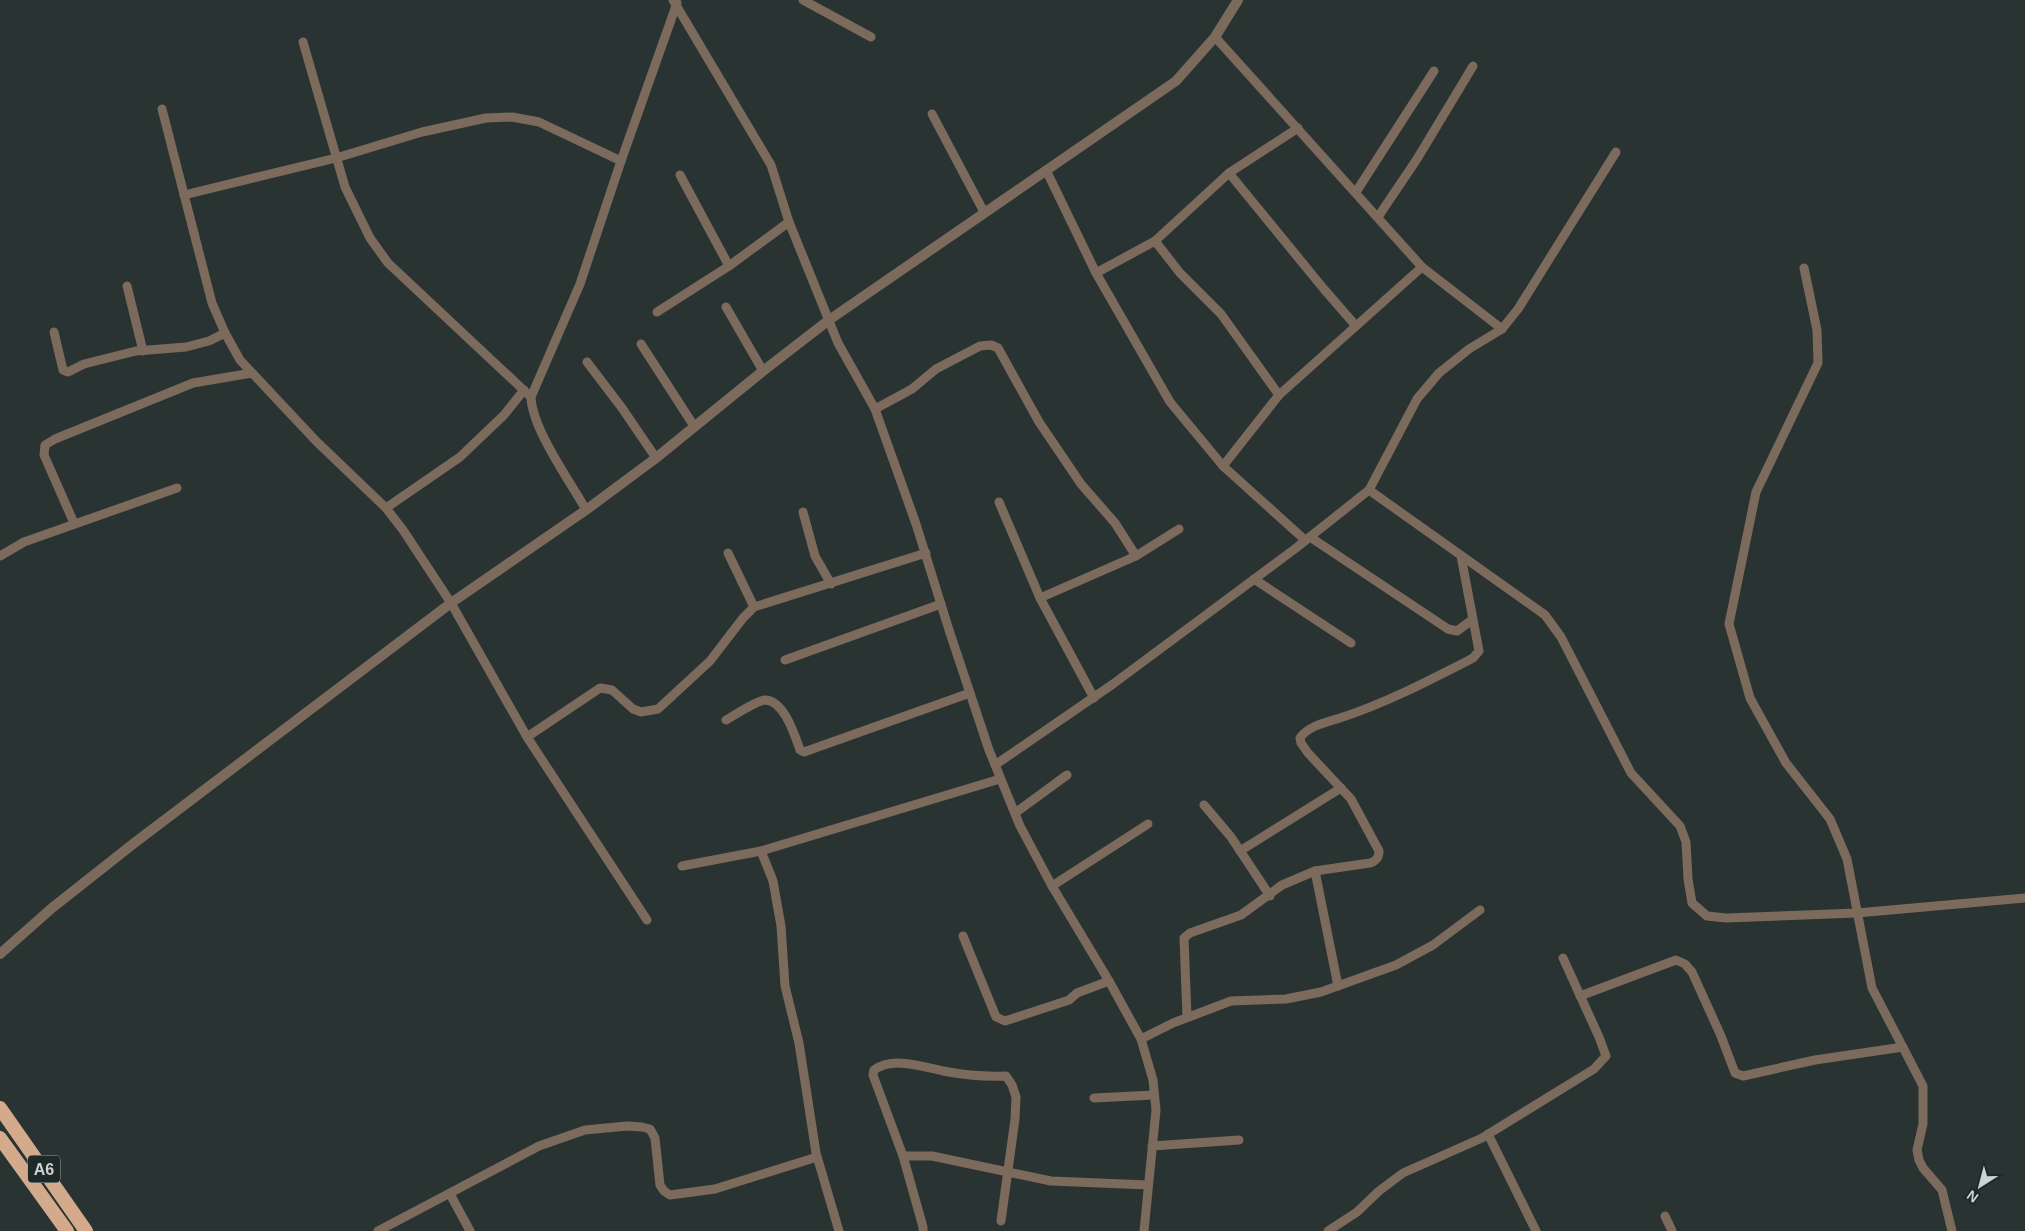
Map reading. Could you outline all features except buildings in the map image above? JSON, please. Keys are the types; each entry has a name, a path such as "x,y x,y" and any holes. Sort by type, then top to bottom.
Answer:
{"highway":[{"name":"A6","path":"0,1108 86,1231"},
{"name":"A6","path":"0,1138 67,1231"}],"street":[{"path":"803,0 871,37"},
{"path":"0,954 52,908 133,844 451,602 586,510 656,458 828,320 1176,81 1214,37 1238,0"},
{"path":"586,510 541,432 532,409 531,397 580,284 676,2"},
{"path":"676,2 771,165 789,222 828,320 838,343 875,408 926,554 994,765 1015,813 1052,886 1109,981 1141,1039 1153,1080 1156,1110 1144,1231"},
{"path":"1214,37 1422,267 1502,329"},
{"path":"303,42 344,187 370,238 388,263 531,397"},
{"path":"1378,217 1417,159 1473,66"},
{"path":"1356,192 1434,71"},
{"path":"162,110 212,304 240,360 316,442 386,508 403,530 451,602 528,737 647,920"},
{"path":"932,114 984,212"},
{"path":"184,195 336,158 422,132 486,118 512,117 539,122 621,161"},
{"path":"1096,273 1155,241 1229,173 1298,128"},
{"path":"994,765 1094,698 1254,579 1369,490 1417,399 1439,373 1469,349 1502,329 1518,310 1616,152"},
{"path":"1046,170 1096,273 1170,402 1223,466 1308,538 1448,629 1457,630 1472,620"},
{"path":"1229,173 1356,326"},
{"path":"680,175 729,266"},
{"path":"657,312 729,266 789,222"},
{"path":"1155,241 1180,273 1220,314 1280,395"},
{"path":"1223,466 1280,395 1422,267"},
{"path":"1804,268 1816,330 1818,363 1756,492 1729,624 1750,698 1786,763 1830,820 1846,859 1872,988 1923,1086 1923,1124 1917,1150 1919,1160 1923,1168 1942,1190 1952,1231"},
{"path":"127,286 143,351"},
{"path":"726,308 763,371"},
{"path":"54,332 63,370 68,372 84,364 143,351 186,347 209,341 225,333"},
{"path":"641,344 694,426"},
{"path":"875,408 912,389 936,369 980,346 992,345 998,348 1039,422 1076,476 1115,523 1136,556"},
{"path":"587,362 622,408 656,458"},
{"path":"74,522 44,455 45,445 55,439 192,384 252,373"},
{"path":"386,508 460,456 504,415 524,390"},
{"path":"0,556 24,542 74,522 177,488"},
{"path":"1369,490 1545,615 1561,636 1631,773 1680,826 1686,842 1688,879 1692,903 1707,916 1726,918 1857,912 2025,898"},
{"path":"999,502 1040,598 1094,698"},
{"path":"804,512 815,556 830,584"},
{"path":"1040,598 1136,556 1179,529"},
{"path":"728,553 754,607"},
{"path":"528,737 600,688 612,690 633,709 641,712 658,709 710,661 742,618 754,607 926,554"},
{"path":"1187,1017 1184,938 1190,933 1241,915 1270,896 1282,885 1316,871 1370,863 1379,856 1379,851 1351,799 1301,743 1300,738 1304,732 1369,708 1473,658 1479,651 1461,556"},
{"path":"1254,579 1351,643"},
{"path":"785,660 941,604"},
{"path":"726,720 763,700 772,701 787,717 800,750 804,752 970,693"},
{"path":"1015,813 1067,775"},
{"path":"682,866 761,851 1000,779"},
{"path":"1240,851 1342,788"},
{"path":"1204,805 1231,837 1270,896"},
{"path":"1052,886 1148,824"},
{"path":"761,851 773,881 781,926 786,986 799,1042 817,1157 840,1231"},
{"path":"1316,871 1338,986"},
{"path":"1141,1039 1187,1017 1232,1001 1286,999 1321,992 1396,965 1433,945 1480,910"},
{"path":"963,936 996,1017 1000,1020 1005,1021 1069,1000 1076,994 1109,981"},
{"path":"1328,1231 1357,1212 1379,1191 1403,1173 1488,1134 1594,1068 1606,1056 1563,958"},
{"path":"1580,996 1676,960 1685,964 1692,972 1721,1036 1735,1073 1743,1076 1815,1060 1903,1048"},
{"path":"923,1231 924,1227 903,1156 873,1075 874,1070 880,1066 914,1063 944,1071 1006,1076 1012,1085 1016,1097 1001,1221"},
{"path":"1094,1098 1154,1095"},
{"path":"378,1231 540,1146 585,1130 627,1126 650,1129 655,1138 660,1185 670,1195 715,1189 817,1157"},
{"path":"1488,1134 1536,1231"},
{"path":"1152,1146 1239,1140"},
{"path":"903,1156 932,1156 1051,1180 1148,1185"},
{"path":"450,1194 470,1231"},
{"path":"1665,1216 1672,1231"}]}
